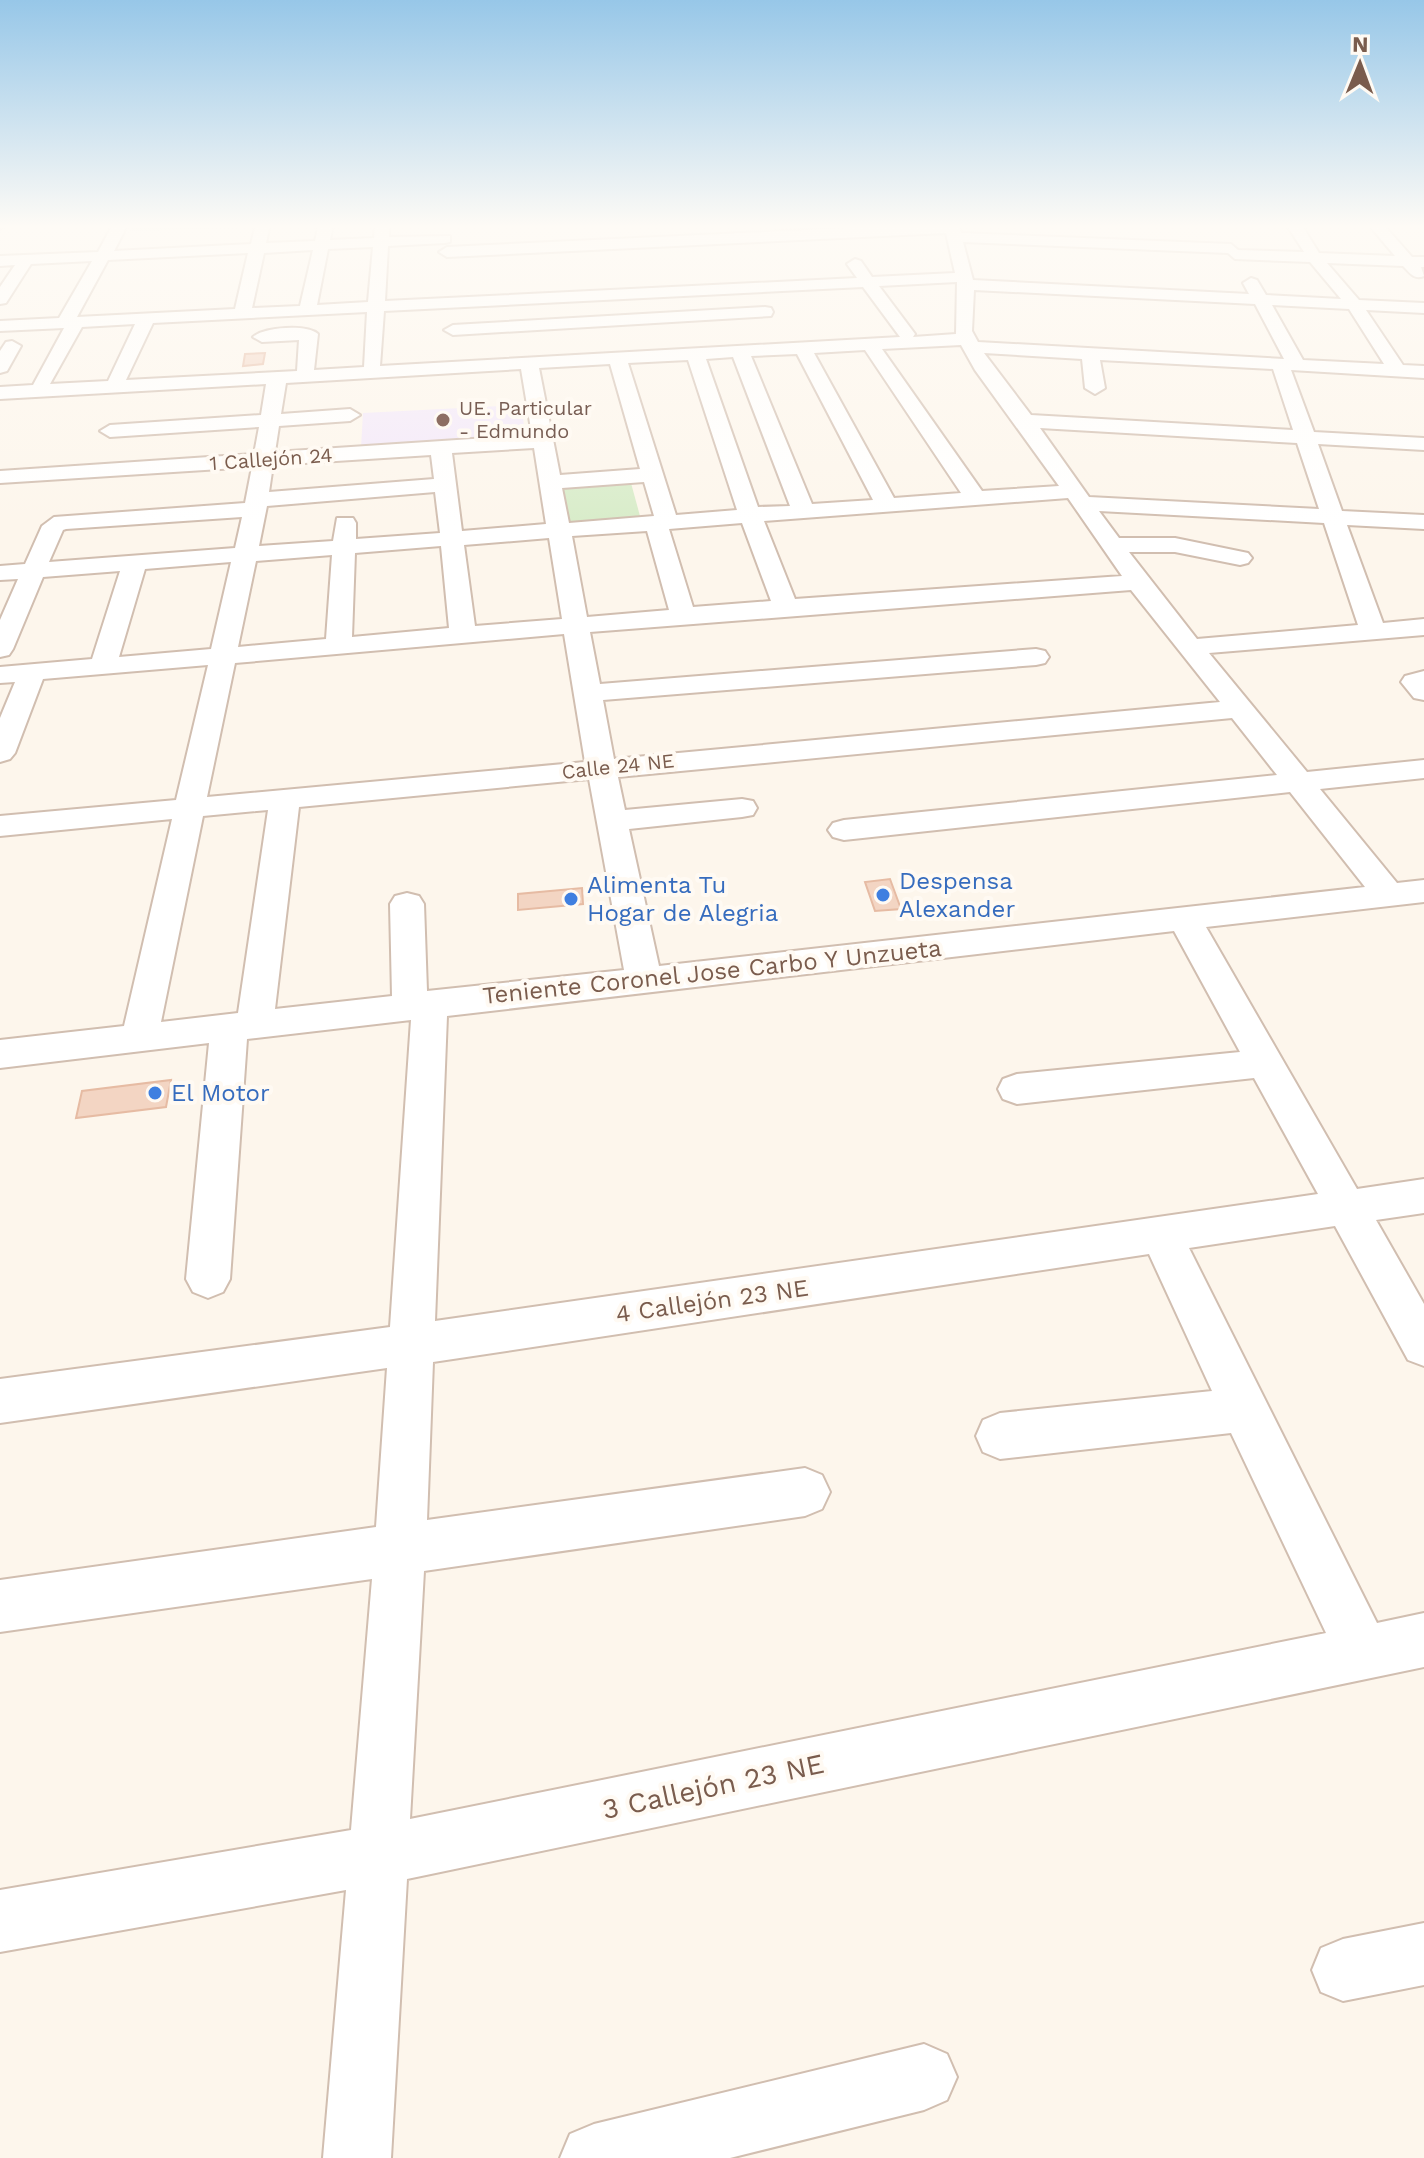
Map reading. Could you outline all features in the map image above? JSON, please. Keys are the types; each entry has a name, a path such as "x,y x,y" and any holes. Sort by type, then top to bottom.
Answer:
{"street":[{"path":"0,326 23,325"},
{"path":"41,384 69,325"},
{"path":"117,380 142,343 146,325"},
{"path":"372,365 373,325"},
{"path":"453,325 454,360"},
{"path":"453,330 546,325"},
{"path":"896,325 906,334"},
{"path":"966,325 967,339 1138,582 1389,895"},
{"path":"1272,325 1289,364 1305,437 1373,631"},
{"path":"1367,325 1397,370"},
{"path":"238,338 309,334 305,369"},
{"path":"0,387 906,334 1066,344 1090,352 1173,350 1289,364 1424,372"},
{"path":"0,393 967,339"},
{"path":"869,343 976,499"},
{"path":"0,367 12,346"},
{"path":"802,347 887,505"},
{"path":"739,350 804,512"},
{"path":"1090,352 1095,388"},
{"path":"695,353 750,516 786,607"},
{"path":"617,357 653,475 683,616"},
{"path":"529,362 601,767 644,980"},
{"path":"139,1039 256,504 277,377"},
{"path":"110,431 350,415"},
{"path":"1025,421 1424,444"},
{"name":"1 Callejón 24","path":"0,477 541,441"},
{"path":"441,447 463,635"},
{"path":"550,482 653,475"},
{"path":"0,649 53,526 58,523 445,485"},
{"path":"339,646 346,493"},
{"path":"0,573 976,499 1079,497 1424,522"},
{"path":"1112,545 1175,545 1240,558"},
{"path":"103,667 135,562"},
{"path":"0,675 786,607 1138,582"},
{"path":"1191,647 1424,627"},
{"path":"588,693 1036,657"},
{"path":"0,753 32,673"},
{"path":"1424,679 1415,682 1424,692"},
{"name":"Calle 24 NE","path":"0,826 1237,709"},
{"path":"844,830 1424,769"},
{"path":"208,1279 224,1069 243,1025 285,800"},
{"path":"612,821 742,808"},
{"name":"Teniente Coronel Jose Carbo Y Unzueta","path":"0,1054 1424,891"},
{"path":"357,2158 400,1551 409,1345 420,1004 407,904"},
{"path":"1185,920 1424,1346"},
{"path":"1017,1089 1266,1063"},
{"name":"4 Callejón 23 NE","path":"0,1401 409,1345 1424,1196"},
{"path":"1161,1235 1363,1652"},
{"path":"1000,1436 1244,1410"},
{"path":"0,1606 805,1492"},
{"name":"3 Callejón 23 NE","path":"0,1921 378,1855 1424,1640"},
{"path":"1343,1970 1424,1954"},
{"path":"594,2158 924,2077"}],"shaded area":[{"name":"UE. Particular - Edmundo","path":"522,405 524,427 511,428 511,438 361,447 363,413"}],"green space":[{"path":"631,483 640,516 568,522 563,489"}],"building":[{"path":"265,353 263,364 243,366 245,354"},
{"name":"Despensa Alexander","path":"890,879 901,909 875,911 865,882"},
{"path":"582,888 583,904 518,910 518,894"},
{"path":"171,1080 166,1107 76,1118 82,1091"}],"place":[{"name":"UE. Particular - Edmundo","path":"443,420"},
{"name":"Despensa Alexander","path":"883,895"},
{"name":"Alimenta Tu Hogar de Alegria","path":"571,899"},
{"name":"El Motor","path":"155,1093"}]}
